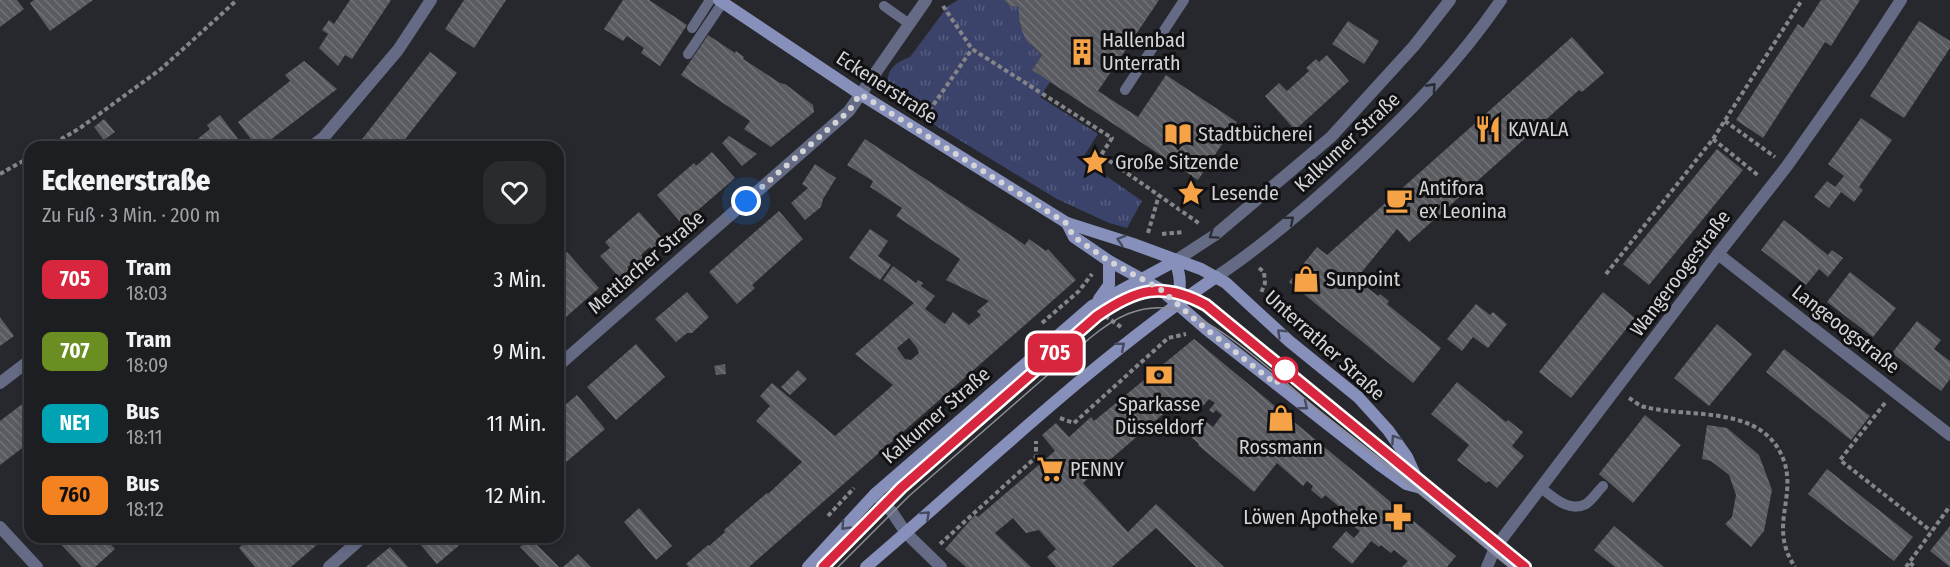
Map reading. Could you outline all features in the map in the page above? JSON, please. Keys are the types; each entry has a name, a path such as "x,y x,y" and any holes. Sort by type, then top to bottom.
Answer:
{"main road":[{"name":"Eckenerstraße","path":"717,1 1066,223 1133,244 1175,261"},
{"name":"Eckenerstraße","path":"1066,223 1074,237 1109,261 1143,279 1177,303"},
{"path":"1092,306 1109,285 1109,261"},
{"name":"Unterrather Straße","path":"1175,261 1216,276 1248,302 1289,341 1358,397 1388,430 1407,457 1421,488"},
{"name":"Kalkumer Straße","path":"808,567 875,494 1092,306 1175,261"},
{"path":"1175,261 1180,273 1181,286 1177,303"},
{"name":"Kalkumer Straße","path":"866,567 1009,441 1134,336 1216,276"},
{"name":"Unterrather Straße","path":"1177,303 1206,329 1381,466 1406,484 1421,488 1518,567"}],"street":[{"path":"319,141 398,50 431,0"},
{"name":"Mettlacher Straße","path":"564,361 849,111 926,0"},
{"name":"Kalkumer Straße","path":"1175,261 1215,235 1331,137 1414,46 1450,0"},
{"name":"Kalkumer Straße","path":"1216,276 1245,257 1315,199 1379,141 1412,109 1452,64 1487,22 1501,0"},
{"name":"Wangeroogestraße","path":"1486,567 1496,548 1541,488 1787,166 1901,0"},
{"name":"Langeoogstraße","path":"1718,254 1894,392 1947,427"},
{"path":"0,383 24,365"},
{"path":"875,494 906,533 941,567"},
{"path":"0,527 30,565"},
{"path":"329,567 356,543"}],"lane":[{"path":"1125,90 1184,0"},
{"path":"692,28 717,1"},
{"path":"688,54 717,1"},
{"path":"884,6 908,23"},
{"path":"1541,488 1560,503 1574,507 1586,504 1603,486"}],"path":[{"path":"58,141 80,128 161,69 237,0"},
{"path":"939,0 972,49 1112,138 1101,155 1215,235"},
{"path":"1606,274 1713,139 1802,0"},
{"path":"916,129 972,49"},
{"path":"1725,121 1787,166"},
{"path":"1713,139 1771,186"},
{"path":"0,174 24,160"},
{"path":"1159,195 1147,234 1181,234 1207,217"},
{"path":"1079,291 1092,306 1155,350"},
{"path":"1056,417 1074,423 1168,338 1206,329"},
{"path":"1616,389 1643,407 1736,418 1767,436 1777,447 1785,463 1787,479 1782,522 1786,552 1795,567"},
{"path":"1894,392 1840,460 1931,531"},
{"path":"928,555 1036,457 1036,434"},
{"path":"1915,567 1908,565 1950,506"}],"green space":[{"path":"958,0 1004,0 1010,6 1019,7 1021,28 1031,45 1042,55 1032,70 1050,82 1040,97 1098,134 1082,159 1142,201 1127,228 1109,223 1057,199 895,101 888,87 891,69 910,57 948,6"}],"building":[{"path":"0,0 17,0 24,9 0,27"},
{"path":"34,0 93,0 50,31 30,3"},
{"path":"350,0 391,0 352,59 345,55 338,66 319,48 328,34 322,30 329,20 334,24"},
{"path":"464,0 506,0 474,48 445,29"},
{"path":"623,0 649,0 687,25 660,66 641,53 644,48 627,36 623,41 604,29"},
{"path":"1004,0 1159,0 1098,91 1138,117 1166,75 1237,122 1198,180 1032,70 1042,55 1027,41 1022,31 1019,7 1010,6"},
{"path":"1821,0 1860,0 1831,46 1825,42 1763,138 1736,120 1798,24 1803,28"},
{"path":"1348,21 1379,41 1364,64 1332,44"},
{"path":"1919,21 1950,41 1950,48 1904,118 1870,96"},
{"path":"708,35 735,53 736,51 744,57 743,59 780,83 785,84 813,105 814,112 771,147 744,129 750,121 681,75"},
{"path":"1572,37 1604,73 1582,92 1579,90 1409,242 1397,229 1356,279 1378,296 1380,294 1389,301 1387,304 1441,348 1413,383 1289,282 1317,247 1327,255"},
{"path":"430,52 457,73 404,141 361,141"},
{"path":"1327,55 1349,81 1295,130 1265,96 1279,83 1287,91 1309,71 1306,68 1316,59 1319,62"},
{"path":"304,61 337,89 269,141 252,141 238,122 290,81 285,75"},
{"path":"220,115 238,139 236,141 195,141 210,129 207,125"},
{"path":"1861,118 1892,140 1859,187 1863,190 1854,202 1841,192 1829,208 1814,197 1827,181 1835,187 1844,176 1828,164"},
{"path":"104,119 115,132 104,140 94,127"},
{"path":"729,136 757,154 742,166 722,143"},
{"path":"865,139 1025,245 1029,239 1046,251 1048,249 1076,280 749,567 689,567 686,564 802,462 756,421 770,406 760,396 772,383 835,436 893,385 855,354 914,303 883,280 893,266 916,283 918,280 923,283 921,286 935,296 925,309 945,324 953,312 969,325 981,315 977,311 989,301 946,280 960,259 896,216 902,208 870,187 873,181 847,165","holes":["909,338 919,353 911,360 905,359 897,348"]},
{"path":"1717,149 1743,170 1649,285 1623,264"},
{"path":"712,152 735,178 682,224 657,195 694,163 696,166"},
{"path":"815,164 836,178 823,199 821,207 805,220 791,203 808,188 802,184"},
{"path":"779,211 803,239 752,285 755,288 737,304 709,272"},
{"path":"639,212 664,240 653,250 650,247 645,251 641,255 643,258 636,265 633,262 627,267 630,270 620,278 600,256 610,248 605,242"},
{"path":"1784,220 1828,255 1832,250 1843,258 1828,277 1819,269 1806,285 1761,250"},
{"path":"870,229 888,241 878,256 891,265 880,280 849,258"},
{"path":"567,252 599,288 564,319 564,255"},
{"path":"1850,272 1896,308 1873,337 1827,302"},
{"path":"687,292 709,317 692,333 687,333 676,342 655,319"},
{"path":"1603,292 1635,318 1571,398 1539,372"},
{"path":"1476,304 1490,315 1493,312 1507,324 1488,348 1473,337 1462,351 1447,339"},
{"path":"0,317 14,336 0,346"},
{"path":"1917,321 1941,340 1934,349 1950,361 1950,379 1941,391 1892,353"},
{"path":"1717,324 1752,354 1709,406 1674,378"},
{"path":"1194,339 1456,556 1447,567 1402,567 1408,561 1394,550 1391,553 1371,541 1352,564 1332,547 1346,531 1354,538 1360,531 1348,522 1352,517 1325,495 1322,499 1311,490 1313,486 1307,481 1303,486 1277,463 1254,492 1190,436 1204,420 1213,427 1222,415 1216,410 1213,413 1209,410 1215,403 1209,399 1198,412 1183,397 1083,483 1128,532 1156,504 1224,567 1196,567 1156,528 1112,567 1056,567 1047,557 1056,549 1039,530 1026,533 1013,518 995,533 1031,567 966,567 945,549 975,515 978,517 1055,451 1042,435 1056,423 1069,437 1091,417 1094,421"},
{"path":"636,344 665,377 616,420 587,387"},
{"path":"1784,349 1870,416 1851,440 1766,372"},
{"path":"725,364 726,374 716,375 714,366"},
{"path":"798,370 807,379 790,395 781,387"},
{"path":"1457,382 1506,422 1508,420 1523,432 1512,446 1524,456 1497,488 1489,481 1486,483 1457,460 1469,445 1431,414"},
{"path":"577,395 605,429 564,464 564,406"},
{"path":"24,403 24,447 0,465 0,421"},
{"path":"1645,415 1681,445 1633,503 1599,474"},
{"path":"1707,425 1727,428 1759,455 1772,490 1764,531 1751,547 1725,524 1732,517 1736,495 1729,475 1711,461 1702,459"},
{"path":"1827,469 1913,537 1894,561 1808,494"},
{"path":"639,508 672,546 656,560 624,522"},
{"path":"1614,526 1664,567 1615,567 1594,550"},
{"path":"1950,526 1950,567 1930,551"},
{"path":"60,543 110,543 115,549 95,567 82,567"},
{"path":"244,543 319,543 291,567 255,567 239,548"},
{"path":"419,543 462,543 437,564"},
{"path":"524,543 535,543 559,567 540,567 520,547"},
{"path":"390,547 408,567 366,567"},
{"path":"578,554 591,567 563,567"}],"tram line":[{"name":"705","path":"823,567 901,488 1097,316 1111,305 1133,295 1159,291 1183,295 1206,305 1525,567"},
{"path":"823,567 901,488 1097,316 1121,300 1153,292 1185,296 1206,305 1525,567"},
{"path":"838,567 909,496 1090,338 1118,318 1149,308 1173,309 1190,314 1226,335 1509,567"}],"place":[{"name":"Hallenbad Unterrath","path":"1082,52"},
{"name":"KAVALA","path":"1488,129"},
{"name":"Stadtbücherei","path":"1178,134"},
{"name":"Große Sitzende","path":"1095,162"},
{"name":"Lesende","path":"1191,193"},
{"name":"Antifora ex Leonina","path":"1399,200"},
{"name":"Sunpoint","path":"1306,279"},
{"name":"Sparkasse Düsseldorf","path":"1159,375"},
{"name":"Rossmann","path":"1281,418"},
{"name":"PENNY","path":"1050,469"},
{"name":"Löwen Apotheke","path":"1398,517"}],"route":[{"path":"746,201 849,111 860,94 1066,223 1074,237 1109,261 1160,289 1206,329 1276,384 1285,370"}]}
